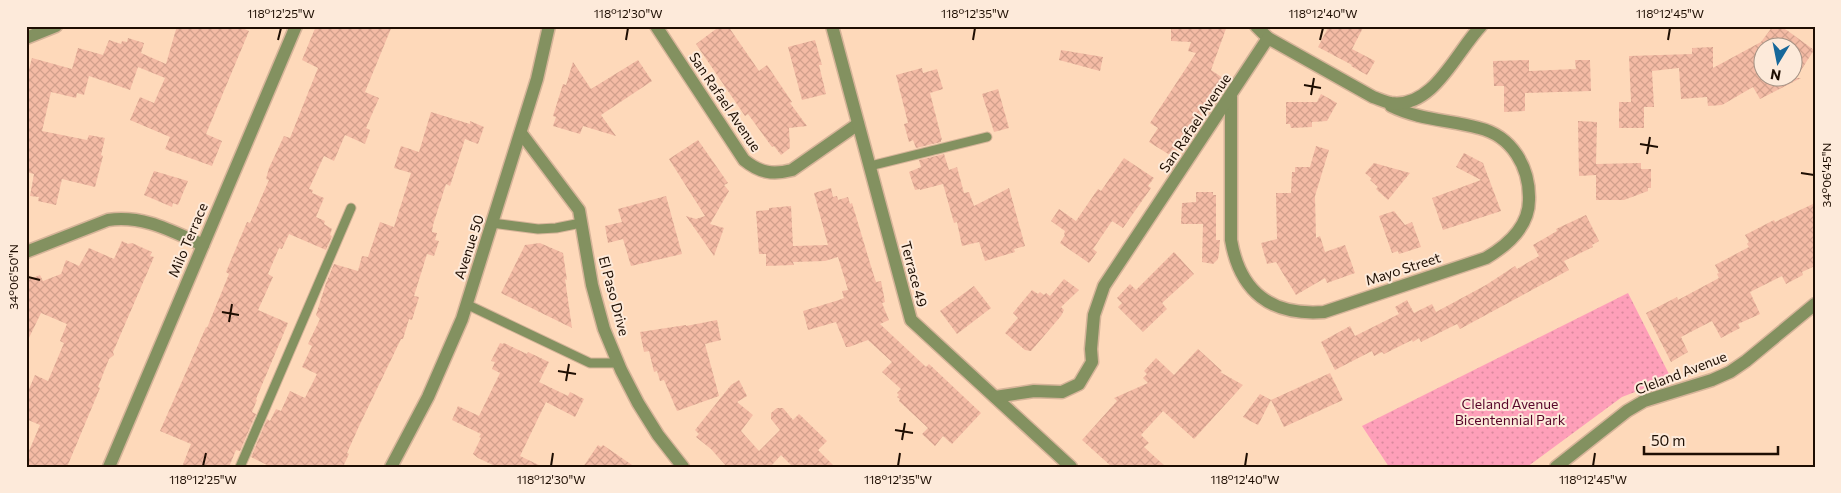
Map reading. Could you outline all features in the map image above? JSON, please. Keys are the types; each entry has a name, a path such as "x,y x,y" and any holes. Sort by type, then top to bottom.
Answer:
{"street":[{"path":"26,38 56,26"},
{"name":"Milo Terrace","path":"110,467 296,26"},
{"name":"Avenue 50","path":"391,467 428,397 462,319 521,134 537,79 549,26"},
{"name":"San Rafael Avenue","path":"656,26 744,160 753,168 766,173 780,174 792,170 858,124"},
{"name":"Terrace 49","path":"832,26 911,320 1071,467"},
{"path":"1256,26 1268,38 1373,97 1391,103 1405,103 1419,98 1432,89 1467,41 1481,26"},
{"name":"San Rafael Avenue","path":"995,397 1034,391 1062,392 1079,384 1092,362 1091,349 1094,315 1104,286 1268,38"},
{"name":"Mayo Street","path":"1231,96 1231,240 1234,258 1241,274 1254,291 1270,303 1284,309 1305,313 1324,312 1486,258 1502,248 1515,236 1525,220 1529,204 1530,187 1520,158 1508,144 1495,134 1480,128 1425,118 1396,109 1373,97"},
{"name":"El Paso Drive","path":"521,134 579,210 592,285 604,329 618,363 643,411 683,467"},
{"path":"26,252 108,220 123,218 139,219 203,245"},
{"name":"Cleland Avenue","path":"1556,467 1627,411 1644,401 1712,380 1730,372 1815,304"}],"lane":[{"path":"870,166 987,137"},
{"path":"240,467 351,208"},
{"path":"492,222 538,229 581,223"},
{"path":"466,304 590,363 618,363"}],"green space":[{"name":"Cleland Avenue Bicentennial Park","path":"1628,293 1671,378 1622,397 1527,467 1389,467 1362,426"}],"building":[{"path":"177,26 238,26 249,31 206,134 222,141 212,166 165,149 170,137 130,120 140,97 154,103 165,78 138,67 130,90 89,76 84,95 77,93 76,98 51,92 42,131 87,140 89,135 105,138 101,155 103,156 95,187 62,179 56,205 38,201 39,197 30,196 34,174 26,172 26,81 32,58 72,69 78,48 103,55 109,40 121,44 122,41 127,42 128,38 144,43 141,53 166,64"},
{"path":"316,26 392,26 365,92 379,98 366,128 370,130 365,144 345,135 334,161 324,156 309,189 313,190 312,193 324,198 316,217 325,221 324,224 332,229 330,235 332,236 326,250 289,234 282,249 279,248 268,274 273,277 258,310 288,323 256,399 252,412 256,414 240,451 236,450 229,467 182,467 191,444 160,431 207,328 229,274 226,272 247,222 250,223 269,180 266,179 269,168 284,136 290,138 318,68 302,60"},
{"path":"720,26 728,26 759,71 767,65 792,102 790,103 807,126 789,128 790,148 781,155 774,146 772,147 748,114 745,116 696,44"},
{"path":"1171,26 1227,26 1211,70 1226,80 1190,133 1188,132 1173,157 1149,142 1158,128 1150,123 1196,53 1188,51 1191,42 1171,41"},
{"path":"1329,26 1364,26 1352,49 1375,61 1367,75 1318,47"},
{"path":"1773,26 1780,26 1798,38 1764,38"},
{"path":"815,40 822,65 819,65 826,94 802,100 788,47"},
{"path":"1804,43 1814,50 1804,66"},
{"path":"1754,46 1754,88 1781,88 1760,99 1753,87 1722,105 1708,106 1707,97 1681,99 1679,68 1652,71 1654,107 1644,107 1644,128 1619,128 1619,102 1631,102 1629,56 1692,54 1692,48 1713,47 1713,68"},
{"path":"1061,50 1103,57 1100,71 1059,60"},
{"path":"638,60 652,81 601,115 616,136 583,126 580,134 553,126 556,117 553,116 563,84 566,85 573,62 591,89"},
{"path":"1529,60 1529,71 1576,69 1575,60 1590,60 1591,91 1525,93 1525,111 1504,112 1504,86 1494,86 1493,61"},
{"path":"922,68 923,73 937,69 943,89 930,93 942,140 941,142 916,148 913,140 909,142 904,124 908,123 896,75"},
{"path":"998,89 1009,128 994,132 982,94"},
{"path":"1321,94 1337,103 1327,121 1312,122 1312,127 1291,128 1290,124 1286,124 1286,102 1317,102"},
{"path":"431,112 470,124 470,121 484,127 478,144 465,139 450,186 446,184 432,232 437,233 435,240 439,241 434,256 427,254 414,296 419,297 412,320 409,319 403,339 401,339 360,424 343,467 271,467 251,457 267,419 270,421 276,409 281,411 290,391 305,398 317,374 302,367 312,346 308,344 320,319 316,315 334,264 358,271 362,256 368,257 380,222 394,227 411,173 394,168 401,146 419,152"},
{"path":"1578,121 1597,122 1596,164 1641,163 1641,169 1651,169 1651,188 1648,188 1648,191 1624,200 1596,200 1596,175 1579,176"},
{"path":"698,140 728,183 724,185 729,191 710,224 724,228 714,256 686,216 696,219 705,216 669,159"},
{"path":"1316,146 1329,150 1315,196 1316,238 1320,236 1325,252 1345,245 1355,273 1327,283 1325,278 1296,295 1276,262 1267,264 1261,243 1277,239 1276,193 1291,193 1292,172 1295,172 1295,167 1310,167"},
{"path":"1464,153 1483,163 1501,211 1443,230 1432,198 1481,180 1456,167"},
{"path":"944,154 949,170 957,167 964,193 969,192 974,206 1009,188 1025,246 1014,249 1015,252 985,261 979,242 962,246 957,222 954,223 943,184 915,190 909,172 921,167 919,160"},
{"path":"1124,158 1154,178 1148,186 1151,188 1123,228 1112,221 1093,249 1097,252 1089,263 1060,243 1065,235 1065,231 1051,221 1059,209 1076,221 1098,189 1101,191"},
{"path":"1374,163 1410,173 1388,200 1376,189 1378,187 1365,173"},
{"path":"154,171 188,181 178,205 173,203 172,207 144,195"},
{"path":"831,188 833,197 837,196 838,200 848,197 850,204 852,203 876,282 881,281 885,302 882,303 889,320 880,324 926,367 929,364 981,413 952,444 943,436 935,446 922,434 928,428 899,401 897,393 901,389 882,372 892,362 868,340 846,347 836,322 808,330 803,311 844,298 842,291 848,290 838,257 825,261 793,262 794,265 766,266 766,254 759,254 756,211 769,210 769,208 791,206 793,246 828,245 814,193"},
{"path":"1196,192 1213,192 1213,195 1216,195 1216,240 1220,240 1218,259 1213,264 1202,262 1203,224 1181,224 1182,203 1196,202"},
{"path":"666,196 682,254 631,266 623,239 608,243 605,226 622,222 618,209"},
{"path":"1815,203 1815,266 1802,272 1803,275 1786,284 1782,276 1750,292 1760,314 1738,324 1740,328 1721,338 1712,321 1681,337 1688,352 1671,362 1646,313 1677,297 1678,300 1719,278 1715,265 1749,247 1747,244 1749,242 1745,235 1774,220 1775,222"},
{"path":"1394,211 1405,225 1412,222 1421,247 1399,254 1398,251 1392,253 1379,216"},
{"path":"1586,215 1599,241 1592,245 1593,247 1564,261 1569,270 1460,329 1457,324 1421,342 1419,338 1413,342 1412,340 1384,354 1382,352 1374,356 1372,351 1335,370 1321,342 1350,326 1355,336 1399,314 1395,307 1407,300 1414,313 1432,304 1436,312 1486,285 1515,266 1517,269 1539,256 1533,245 1557,231 1556,229"},
{"path":"122,241 128,244 132,243 152,252 150,256 154,257 113,352 114,355 109,359 98,387 100,388 67,467 26,467 26,458 40,425 26,419 26,396 35,375 48,381 64,343 60,341 67,324 41,313 26,344 26,281 40,275 43,281 61,274 66,260 79,266 89,248 114,259"},
{"path":"540,243 563,253 572,328 501,293 525,245"},
{"path":"1174,252 1194,274 1162,303 1167,309 1143,332 1118,307 1122,303 1117,298 1130,284 1136,290"},
{"path":"1064,279 1079,290 1061,307 1064,310 1061,316 1031,351 1025,350 1005,333 1018,318 1013,313 1032,290 1038,294 1040,292 1044,295 1046,293 1050,296"},
{"path":"974,286 991,308 957,334 940,311"},
{"path":"717,320 721,340 705,344 719,396 677,411 664,380 660,381 657,371 654,372 649,351 644,352 640,332"},
{"path":"500,343 504,343 527,354 528,352 549,362 539,382 568,396 570,392 584,399 575,417 546,402 520,456 543,467 497,467 478,458 473,454 481,434 452,420 458,406 479,416 500,373 492,369 495,362 491,361"},
{"path":"1198,349 1222,371 1220,372 1243,385 1194,439 1163,411 1141,435 1149,443 1144,447 1166,467 1112,467 1082,440 1117,401 1114,398 1148,383 1143,378 1147,374 1144,371 1156,358 1174,375"},
{"path":"1330,373 1343,400 1284,427 1271,400"},
{"path":"739,380 747,396 737,402 753,415 741,431 759,451 780,430 771,419 771,413 777,408 783,408 793,420 799,414 827,441 818,450 835,467 793,467 781,455 772,465 773,467 727,467 711,449 696,437 699,434 695,430 731,385"},
{"path":"1260,394 1271,400 1258,425 1243,417"},
{"path":"598,445 601,447 603,445 635,467 583,467"}]}
